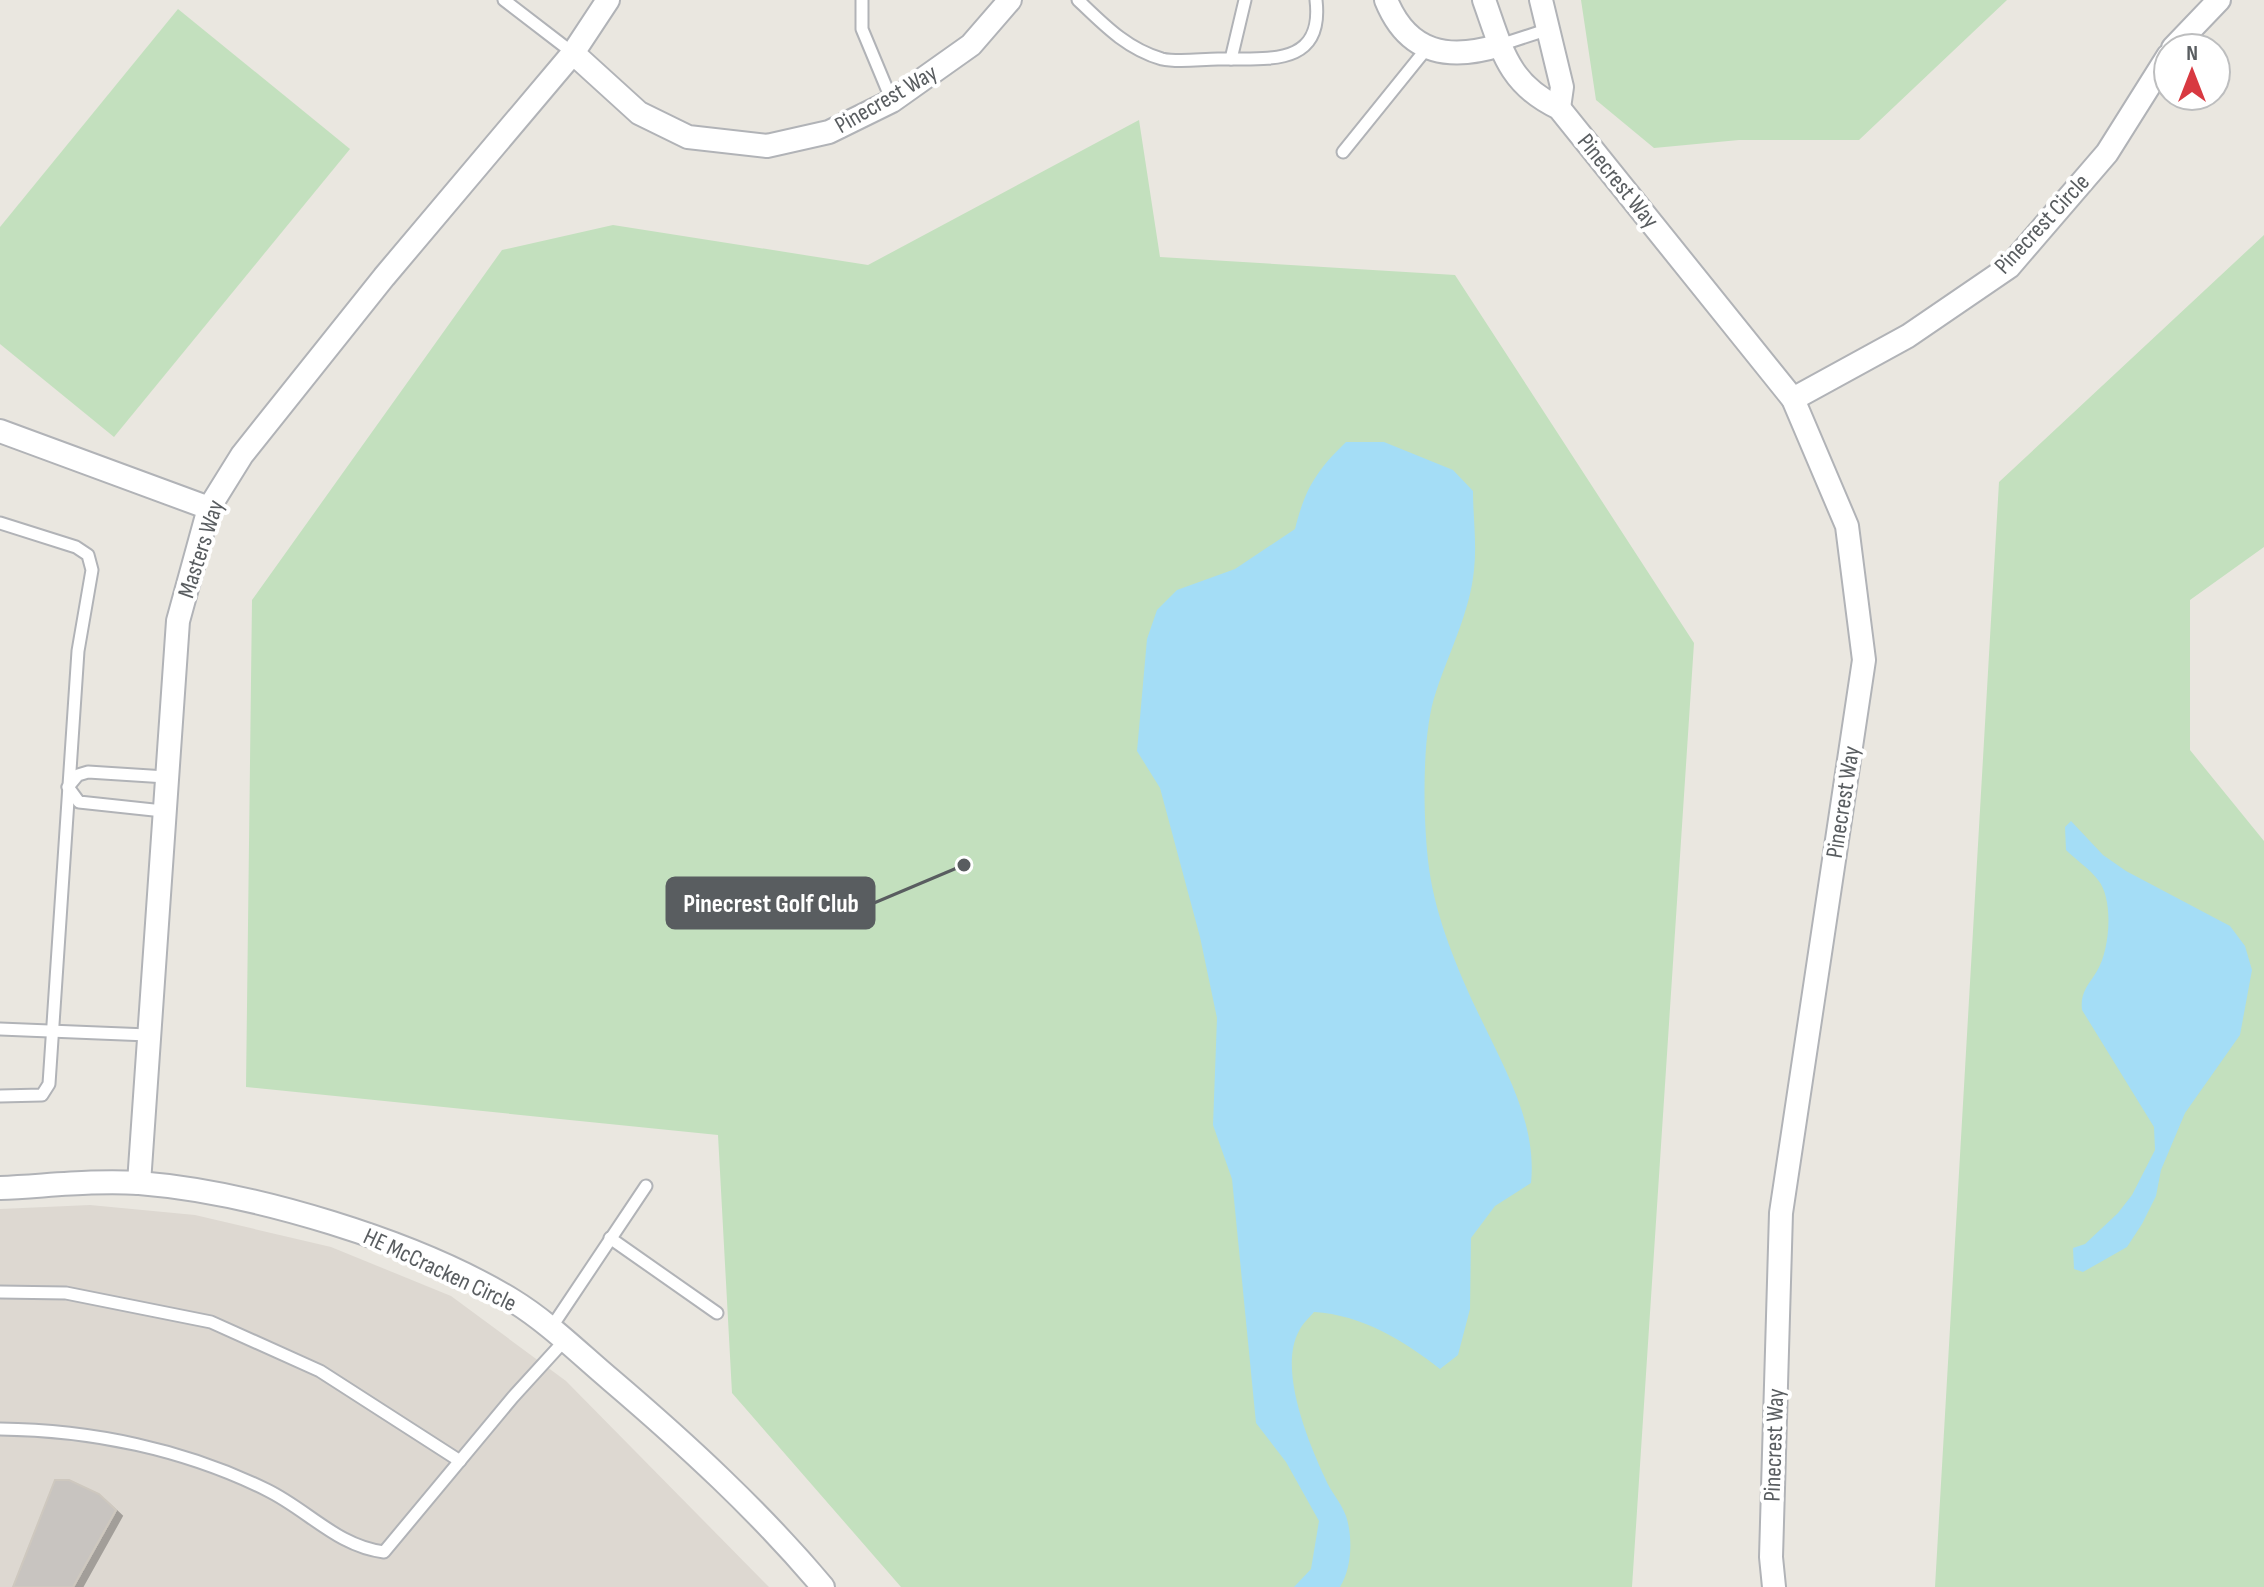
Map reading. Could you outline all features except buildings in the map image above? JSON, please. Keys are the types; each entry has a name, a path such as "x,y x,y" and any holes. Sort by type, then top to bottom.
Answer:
{"street":[{"name":"Masters Way","path":"139,1183 178,621 209,508 242,455 573,53 608,0"},
{"name":"Pinecrest Way","path":"573,53 639,113 688,137 767,146 829,132 892,101 971,45 1010,0"},
{"path":"1386,0 1405,32 1427,48 1445,54 1477,52 1500,45"},
{"name":"Pinecrest Way","path":"1484,0 1513,74 1533,96 1559,108 1793,399 1847,526 1864,660 1781,1213 1771,1557 1774,1587"},
{"path":"1541,0 1562,87 1559,108"},
{"path":"2188,32 2219,0"},
{"name":"Pinecrest Circle","path":"1793,399 1908,336 2009,267 2107,153 2152,81"},
{"path":"0,431 209,508"},
{"name":"HE McCracken Circle","path":"0,1188 139,1183 241,1200 337,1224 425,1258 512,1300 558,1334 695,1452 823,1587"}],"lane":[{"path":"504,0 573,53"},
{"path":"862,0 862,29 892,101"},
{"path":"1078,0 1119,40 1164,59 1287,58 1315,36 1318,20 1316,0"},
{"path":"1231,59 1245,0"},
{"path":"1500,45 1549,29"},
{"path":"1343,152 1427,48"},
{"path":"0,523 76,547 88,555 92,570 78,651 49,1084 42,1095 0,1096"},
{"path":"68,787 78,775 88,772 166,777"},
{"path":"68,787 79,802 163,811"},
{"path":"0,1029 148,1035"},
{"path":"0,1429 54,1430 146,1446 213,1467 269,1491 360,1549 384,1552 460,1461 558,1334 610,1238 646,1186"},
{"path":"610,1238 717,1313"},
{"path":"0,1292 66,1293 211,1322 320,1371 460,1461"}],"shaded area":[{"path":"90,1205 195,1215 331,1247 451,1296 566,1381 769,1587 0,1587 0,1209"}],"green space":[{"path":"1581,0 2007,0 1859,140 1739,140 1654,148 1596,100"},
{"path":"178,9 350,149 114,437 0,344 0,227"},
{"path":"1139,120 1160,257 1455,275 1694,643 1632,1587 901,1587 732,1393 718,1135 246,1087 252,600 502,250 613,225 868,265"},
{"path":"2264,235 2264,547 2190,600 2190,750 2264,841 2264,1587 1935,1587 1999,482"}],"water":[{"path":"1346,442 1384,442 1453,470 1473,491 1475,550 1472,586 1436,692 1428,731 1425,779 1427,849 1432,888 1450,947 1518,1100 1532,1162 1531,1183 1495,1206 1471,1238 1470,1309 1458,1355 1440,1369 1397,1339 1349,1318 1314,1312 1300,1328 1293,1347 1292,1365 1298,1405 1318,1463 1346,1516 1350,1552 1340,1587 1294,1587 1311,1569 1319,1521 1286,1462 1256,1423 1232,1179 1213,1125 1217,1018 1200,937 1160,788 1137,751 1147,639 1157,610 1177,590 1235,569 1295,529 1313,481"},
{"path":"2071,821 2103,855 2126,871 2230,926 2245,946 2252,970 2240,1035 2185,1113 2161,1170 2156,1196 2142,1224 2127,1247 2083,1272 2074,1269 2073,1248 2085,1244 2118,1213 2132,1195 2155,1150 2154,1127 2082,1010 2083,994 2105,951 2108,912 2098,880 2066,850 2065,827"}],"place":[{"name":"Pinecrest Golf Club","path":"964,865"}]}
